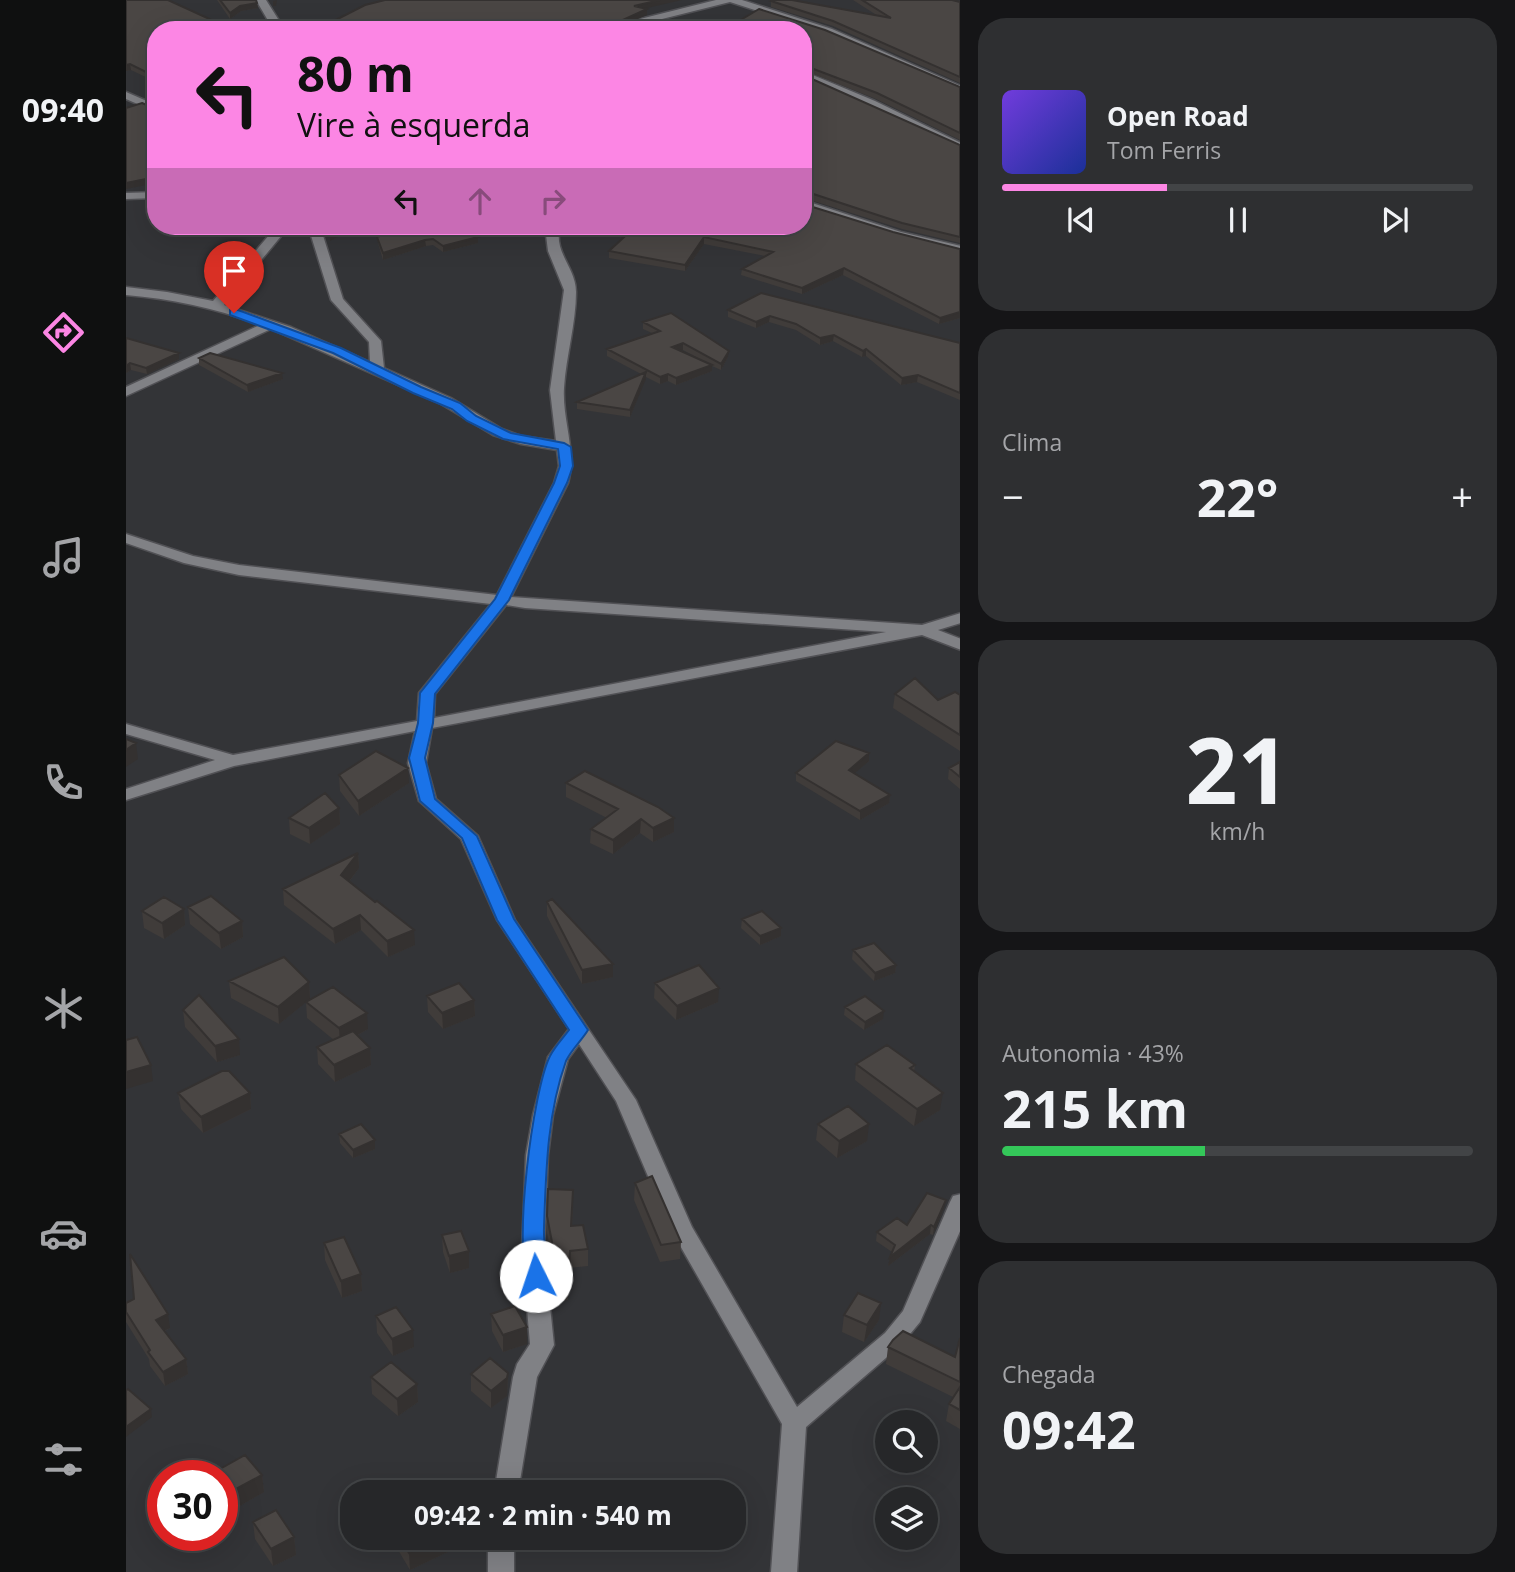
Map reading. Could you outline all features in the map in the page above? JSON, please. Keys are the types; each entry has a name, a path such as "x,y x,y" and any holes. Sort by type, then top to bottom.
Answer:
{"street":[{"path":"261,0 270,8 273,21"},
{"path":"643,21 727,0"},
{"path":"733,0 797,21"},
{"path":"812,26 836,34 960,90"},
{"path":"812,78 871,103 960,148"},
{"path":"126,95 147,105"},
{"path":"126,196 147,195"},
{"path":"812,206 897,234 960,250"},
{"path":"216,306 276,235"},
{"path":"317,235 337,300 375,341 377,369"},
{"path":"550,235 552,252 567,277 570,290 557,390 566,466 561,483 502,600 434,681 428,693 417,758 428,801 469,836 506,920 626,1100 681,1228 794,1423 784,1572"},
{"path":"126,291 173,296 216,306 377,369 456,406 472,419 507,436 564,447"},
{"path":"126,392 269,325"},
{"path":"126,538 209,566 550,606 923,630 960,645"},
{"path":"126,794 231,761 923,630 960,618"},
{"path":"126,729 213,753 231,761"},
{"path":"508,1480 525,1377 529,1364 542,1345 533,1248 537,1155 543,1115 558,1057 579,1030"},
{"path":"794,1423 893,1339 912,1316 960,1202"},
{"path":"501,1550 501,1572"}],"building":[{"path":"126,0 168,0 214,21 147,21 147,72 130,64 126,65"},
{"path":"220,0 256,0 257,3 240,6 230,13"},
{"path":"385,0 660,0 634,6 647,9 621,21 334,21 365,5"},
{"path":"792,0 891,18 862,0 960,2 960,77 833,21 771,1"},
{"path":"759,9 797,21 739,21"},
{"path":"812,26 960,87 960,133 877,93 812,68"},
{"path":"812,79 960,145 960,237 902,223 812,194"},
{"path":"142,103 147,105 147,179 126,183 126,108"},
{"path":"812,207 960,249 960,312 940,318 844,268 802,288 742,269 773,252 704,237 685,265 609,251 626,235 812,235"},
{"path":"377,237 478,237 443,246 433,239 425,240 383,253"},
{"path":"761,293 960,343 960,393 918,375 902,378 866,349 863,351 834,335 820,338 796,324 770,316 756,322 728,310"},
{"path":"671,313 729,351 721,364 683,343 672,347 712,365 676,378 668,374 660,377 607,349 660,331 643,322"},
{"path":"126,338 179,353 146,368 130,363 126,366"},
{"path":"210,353 282,373 247,385 199,358"},
{"path":"646,372 630,410 577,402"},
{"path":"915,678 938,700 955,692 960,695 960,735 895,694"},
{"path":"126,739 136,743 126,750"},
{"path":"836,741 869,753 849,770 890,795 860,811 796,773"},
{"path":"376,751 408,768 358,801 339,775"},
{"path":"960,762 960,777 949,768"},
{"path":"585,771 658,807 674,818 653,828 641,819 613,840 591,829 618,809 566,783"},
{"path":"325,793 339,808 309,828 289,818"},
{"path":"358,853 341,875 414,930 387,941 360,915 333,929 283,889"},
{"path":"211,896 242,921 219,933 188,907"},
{"path":"164,897 184,909 162,923 142,911"},
{"path":"552,899 613,964 582,970 547,902"},
{"path":"762,911 781,928 760,936 742,919"},
{"path":"874,943 896,965 875,973 853,950"},
{"path":"284,957 309,982 278,1007 229,981"},
{"path":"699,965 719,988 677,1006 655,983"},
{"path":"459,983 474,1000 442,1013 427,996"},
{"path":"333,987 367,1013 339,1028 306,1002"},
{"path":"199,995 239,1039 215,1046 183,1010"},
{"path":"865,996 884,1011 865,1022 845,1007"},
{"path":"353,1031 370,1048 334,1065 317,1047"},
{"path":"137,1037 151,1065 126,1072 126,1040"},
{"path":"887,1045 915,1065 910,1068 943,1093 917,1109 856,1064"},
{"path":"222,1071 229,1071 250,1093 201,1117 178,1093"},
{"path":"848,1106 869,1124 839,1141 818,1124"},
{"path":"361,1124 375,1140 353,1150 339,1134"},
{"path":"652,1176 681,1242 661,1245 635,1183"},
{"path":"548,1189 573,1190 571,1226 583,1225 588,1249 570,1251 568,1283 560,1284 547,1216"},
{"path":"927,1193 946,1200 934,1227 931,1225 890,1257 895,1245 877,1232 897,1218 907,1225"},
{"path":"461,1231 469,1251 449,1256 442,1235"},
{"path":"344,1237 361,1274 341,1281 324,1243"},
{"path":"130,1254 168,1314 156,1320 186,1359 163,1372 148,1352 150,1350 126,1312 126,1303 134,1299"},
{"path":"858,1293 881,1303 867,1325 844,1315"},
{"path":"515,1306 527,1327 503,1335 491,1314"},
{"path":"396,1307 413,1330 392,1339 376,1316"},
{"path":"903,1331 955,1357 960,1338 960,1382 888,1347"},
{"path":"490,1358 508,1373 507,1378 491,1391 471,1374"},
{"path":"391,1362 417,1384 397,1399 371,1377"},
{"path":"960,1387 960,1410 949,1404"},
{"path":"126,1390 151,1409 126,1427"},
{"path":"245,1455 262,1475 238,1488 236,1460"},
{"path":"276,1510 294,1537 271,1549 253,1522"}],"route":[{"path":"234,313 337,351 377,369 456,406 472,419 507,436 564,447 566,466 555,498 502,600 434,681 428,693 417,758 428,801 469,836 506,920 579,1030 558,1057 543,1115 537,1155 533,1248 536,1276"}]}
